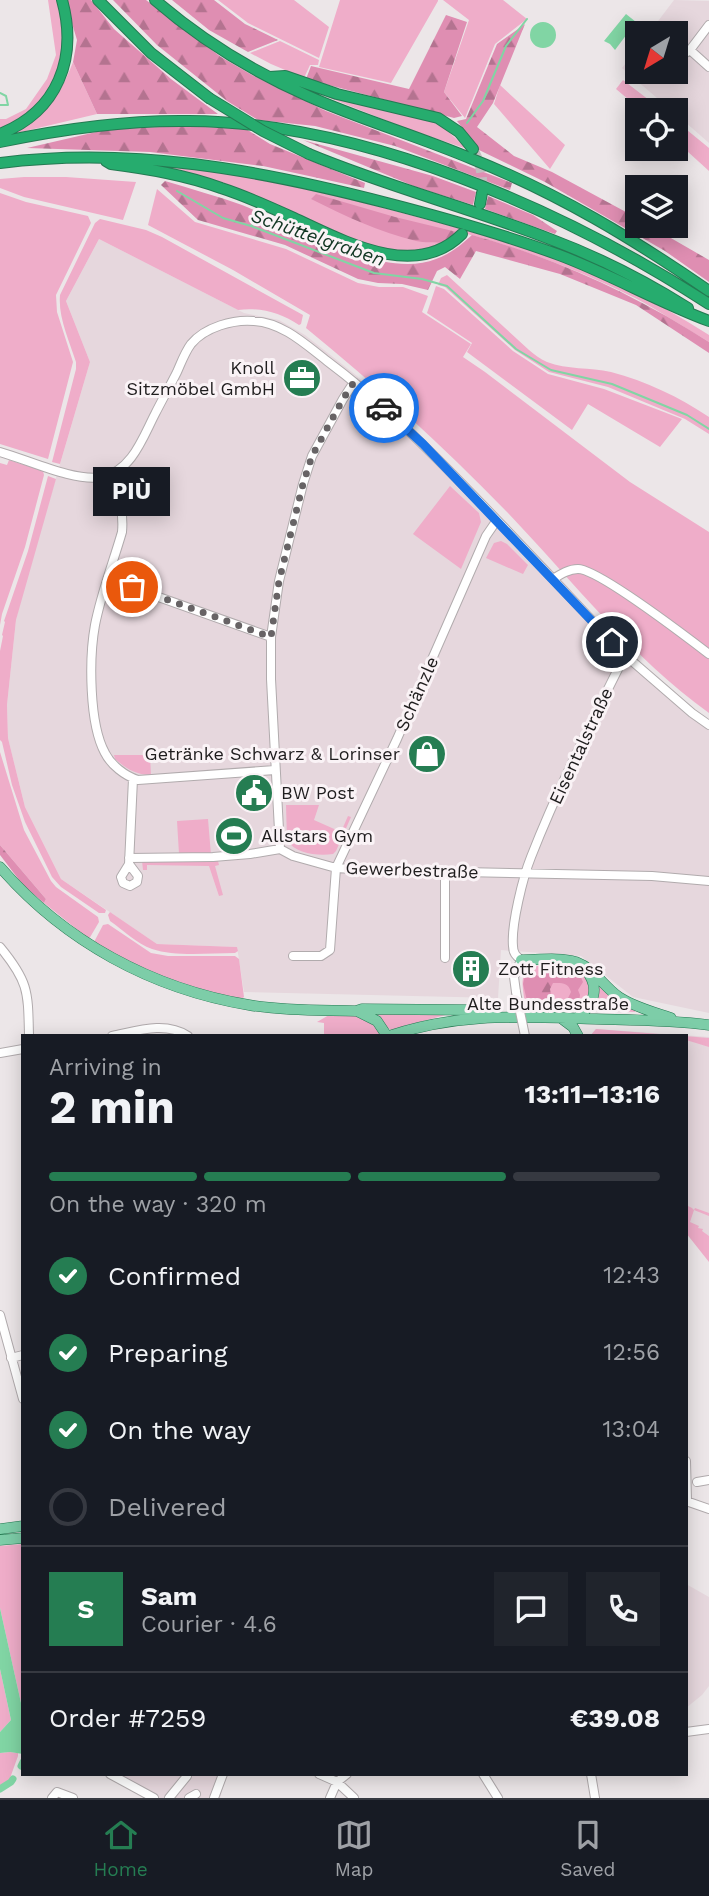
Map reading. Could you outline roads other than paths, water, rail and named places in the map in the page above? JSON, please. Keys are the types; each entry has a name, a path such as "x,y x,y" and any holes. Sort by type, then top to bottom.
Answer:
{"highway":[{"path":"0,134 18,126 40,109 56,87 62,74 68,36 67,17 62,0"},
{"path":"98,0 151,53 209,98 263,131 309,154 368,177 517,226 576,249 653,287 709,321"},
{"path":"155,0 203,38 268,77 339,109 470,158 537,187 615,229 709,291"},
{"path":"268,77 285,76 337,94 438,118 459,132 473,149"},
{"path":"0,142 108,125 191,121 268,127 342,142 434,169 519,202 617,249 709,304"},
{"path":"0,163 46,158 97,157 177,161 313,185 427,214 553,253 607,274 672,307 709,321"},
{"path":"97,157 111,164 163,172 221,188 343,240 386,254 428,254 449,245 462,234"}],"main road":[{"path":"0,867 50,916 88,944 148,976 197,993 249,1005 282,1008 356,1011 473,1010 493,1017"},
{"path":"521,960 562,960 579,963 594,972 624,1000 681,1022"},
{"path":"577,1018 587,1010 594,998 592,981 579,963"},
{"path":"356,1011 377,1021 387,1034"},
{"name":"Alte Bundesstraße","path":"395,1034 435,1023 493,1017 577,1018 709,1025"},
{"path":"561,1018 578,1034"},
{"path":"582,1034 594,1019"}],"street":[{"path":"709,25 690,50 709,67"},
{"path":"0,452 79,476 111,474 122,467 136,451 193,342 225,324 241,321 272,324 298,338 354,382 423,444 625,655 709,725"},
{"path":"280,849 271,679 271,637 279,581 312,456 354,382"},
{"path":"111,474 123,518 122,532 93,634 91,670 99,737 106,756 133,779 143,780 275,770"},
{"name":"Schänzle","path":"336,868 397,739 486,536 497,520"},
{"path":"553,579 577,569 591,573 709,654"},
{"path":"108,579 271,637"},
{"name":"Eisentalstraße","path":"525,1034 514,976 521,960 515,955 513,945 521,892 544,825 625,655"},
{"path":"133,779 129,861 250,854 280,849 293,856 336,868"},
{"name":"Gewerbestraße","path":"293,956 321,956 330,950 336,868 652,876 709,881"},
{"path":"445,872 445,958"},
{"path":"0,947 17,967 28,995 29,1034"},
{"path":"125,1034 165,1028 184,1034"},
{"path":"0,1052 21,1049"},
{"path":"0,1315 21,1392"},
{"path":"11,1358 21,1356"},
{"path":"697,1482 709,1480"},
{"path":"688,1501 709,1509"},
{"path":"688,1732 709,1729"},
{"path":"114,1776 154,1798"},
{"path":"214,1798 222,1776"},
{"path":"324,1776 337,1782 354,1798"},
{"path":"330,1798 337,1782 344,1776"},
{"path":"484,1776 498,1798"},
{"path":"591,1776 595,1798"},
{"path":"169,1798 184,1777"},
{"path":"52,1798 57,1792 73,1798"}],"waterway":[{"path":"467,123 483,101 506,46 527,19"},
{"name":"Schüttelgraben","path":"0,93 6,96 8,105 0,105"},
{"name":"Schüttelgraben","path":"177,191 223,218 374,273 422,279 447,286 516,349 551,370 612,384 687,415 709,429"},
{"path":"252,225 258,218"},
{"path":"0,1789 13,1779"}],"tunnel":[{"path":"473,149 481,170 482,193"}],"place":[{"name":"Knoll Sitzmöbel GmbH","path":"302,378"},
{"name":"PIÙ","path":"132,587"},
{"name":"Getränke Schwarz & Lorinser","path":"427,754"},
{"name":"BW Post","path":"254,793"},
{"name":"Allstars Gym","path":"234,836"},
{"name":"Zott Fitness","path":"471,969"}]}
